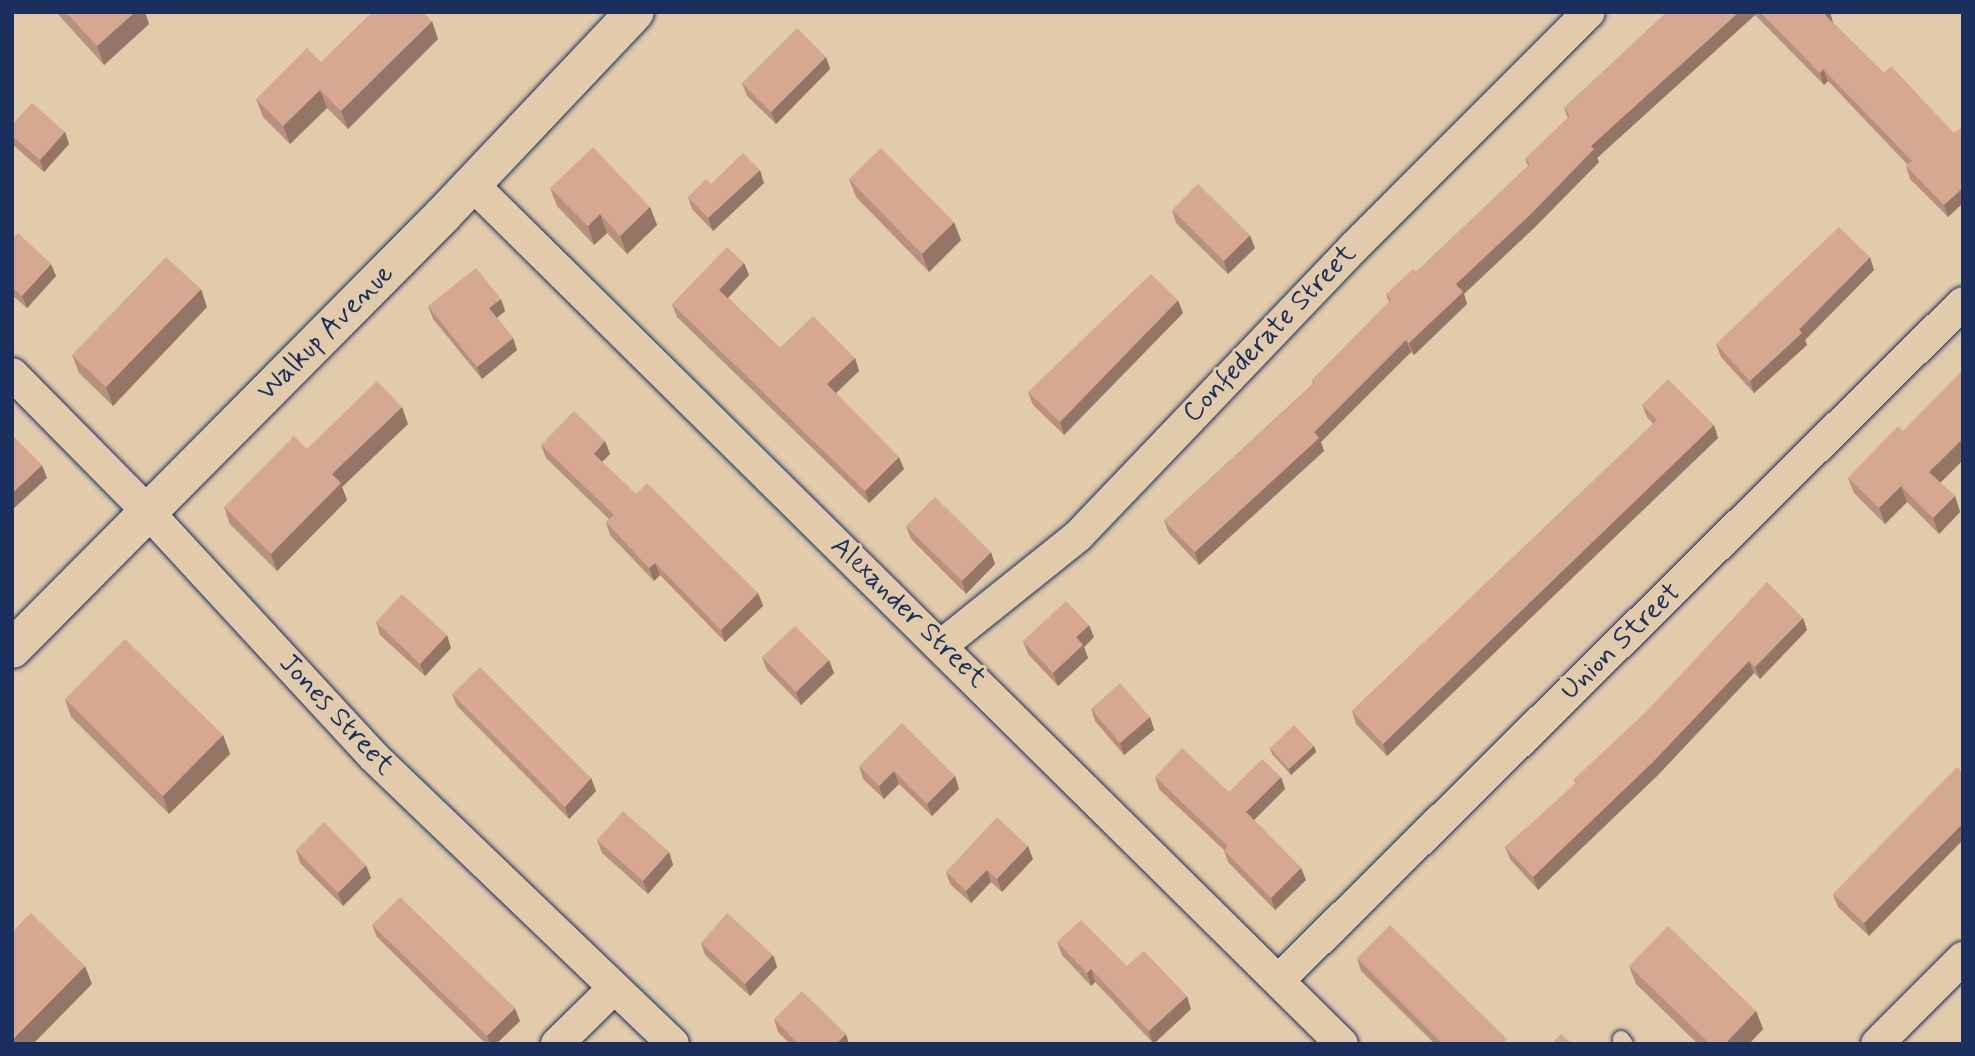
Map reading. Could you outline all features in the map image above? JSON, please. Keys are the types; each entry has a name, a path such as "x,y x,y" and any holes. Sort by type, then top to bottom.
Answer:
{"street":[{"name":"Walkup Avenue","path":"12,649 472,184 635,12"},
{"name":"Confederate Street","path":"942,645 1078,536 1344,257 1589,12"},
{"name":"Alexander Street","path":"472,184 942,645 1342,1044"},
{"name":"Union Street","path":"1279,981 1963,303"},
{"name":"Jones Street","path":"12,374 146,511 374,757 673,1044"},
{"path":"1877,1044 1963,958"},
{"path":"557,1044 614,988"}],"building":[{"path":"66,12 135,12 97,46"},
{"path":"372,12 423,12 432,21 341,111 320,90 283,126 256,99 307,48 321,62"},
{"path":"1667,12 1739,12 1591,146 1594,149 1531,214 1456,284 1463,292 1409,343 1406,340 1314,432 1319,438 1195,552 1164,521 1315,383 1312,380 1391,300 1386,294 1413,269 1416,272 1530,164 1525,159 1570,116 1564,108"},
{"path":"1760,12 1827,12 1825,15 1884,73 1891,66 1954,133 1962,127 1963,188 1944,205 1906,166 1912,161 1823,69 1820,73"},
{"path":"797,28 826,57 771,112 742,83"},
{"path":"32,103 65,132 40,160 12,136 12,125"},
{"path":"593,147 650,207 620,236 600,214 588,226 550,188"},
{"path":"881,148 954,222 922,254 849,179"},
{"path":"743,153 760,170 708,218 688,197 706,179 711,184"},
{"path":"1198,184 1250,235 1224,261 1172,210"},
{"path":"1839,227 1870,257 1799,329 1802,333 1750,381 1716,344"},
{"path":"18,233 51,264 22,296 12,287 12,240"},
{"path":"727,247 744,263 719,290 780,348 813,316 855,358 827,384 899,457 865,491 672,304"},
{"path":"166,257 201,289 106,387 72,355"},
{"path":"476,268 501,299 489,308 513,338 477,367 428,306"},
{"path":"1151,274 1178,300 1060,422 1028,392"},
{"path":"1963,370 1963,438 1929,472 1955,496 1933,518 1901,486 1879,508 1848,478 1898,426 1903,431"},
{"path":"1668,379 1714,425 1383,744 1352,711 1657,420 1642,405"},
{"path":"377,381 402,407 332,474 341,483 271,554 224,507 294,436 307,449"},
{"path":"574,411 605,441 594,454 636,494 647,483 758,593 721,630 655,563 649,568 606,522 614,515 541,445"},
{"path":"12,435 42,465 12,493"},
{"path":"935,497 991,552 962,581 906,526"},
{"path":"1767,582 1803,618 1755,667 1749,661 1653,762 1533,877 1505,847 1577,782 1574,779 1647,711"},
{"path":"402,594 447,635 420,664 376,622"},
{"path":"1066,601 1089,625 1076,637 1083,645 1053,673 1023,641"},
{"path":"795,626 829,660 796,692 762,657"},
{"path":"125,639 223,735 163,796 65,699"},
{"path":"480,667 591,778 565,807 452,694"},
{"path":"1120,683 1150,717 1120,743 1091,709"},
{"path":"902,723 955,776 927,804 894,771 879,786 859,766"},
{"path":"1294,725 1314,746 1289,769 1270,748"},
{"path":"1182,748 1229,792 1262,759 1281,777 1246,812 1301,868 1271,898 1224,850 1228,846 1155,777"},
{"path":"1957,767 1963,773 1963,823 1864,923 1833,894"},
{"path":"623,811 669,852 643,881 597,840"},
{"path":"997,817 1028,846 997,879 987,870 966,891 946,872"},
{"path":"324,822 366,865 338,893 296,850"},
{"path":"400,897 515,1008 487,1036 372,925"},
{"path":"31,913 85,966 12,1040 12,932"},
{"path":"727,913 773,955 745,984 701,943"},
{"path":"1081,920 1127,966 1144,951 1187,996 1149,1031 1091,969 1087,973 1057,942"},
{"path":"1390,925 1507,1039 1502,1044 1443,1044 1357,958"},
{"path":"1668,926 1756,1011 1725,1044 1710,1044 1629,966"},
{"path":"802,991 846,1034 836,1044 798,1044 774,1019"},
{"path":"1561,1034 1572,1044 1551,1044"}]}
